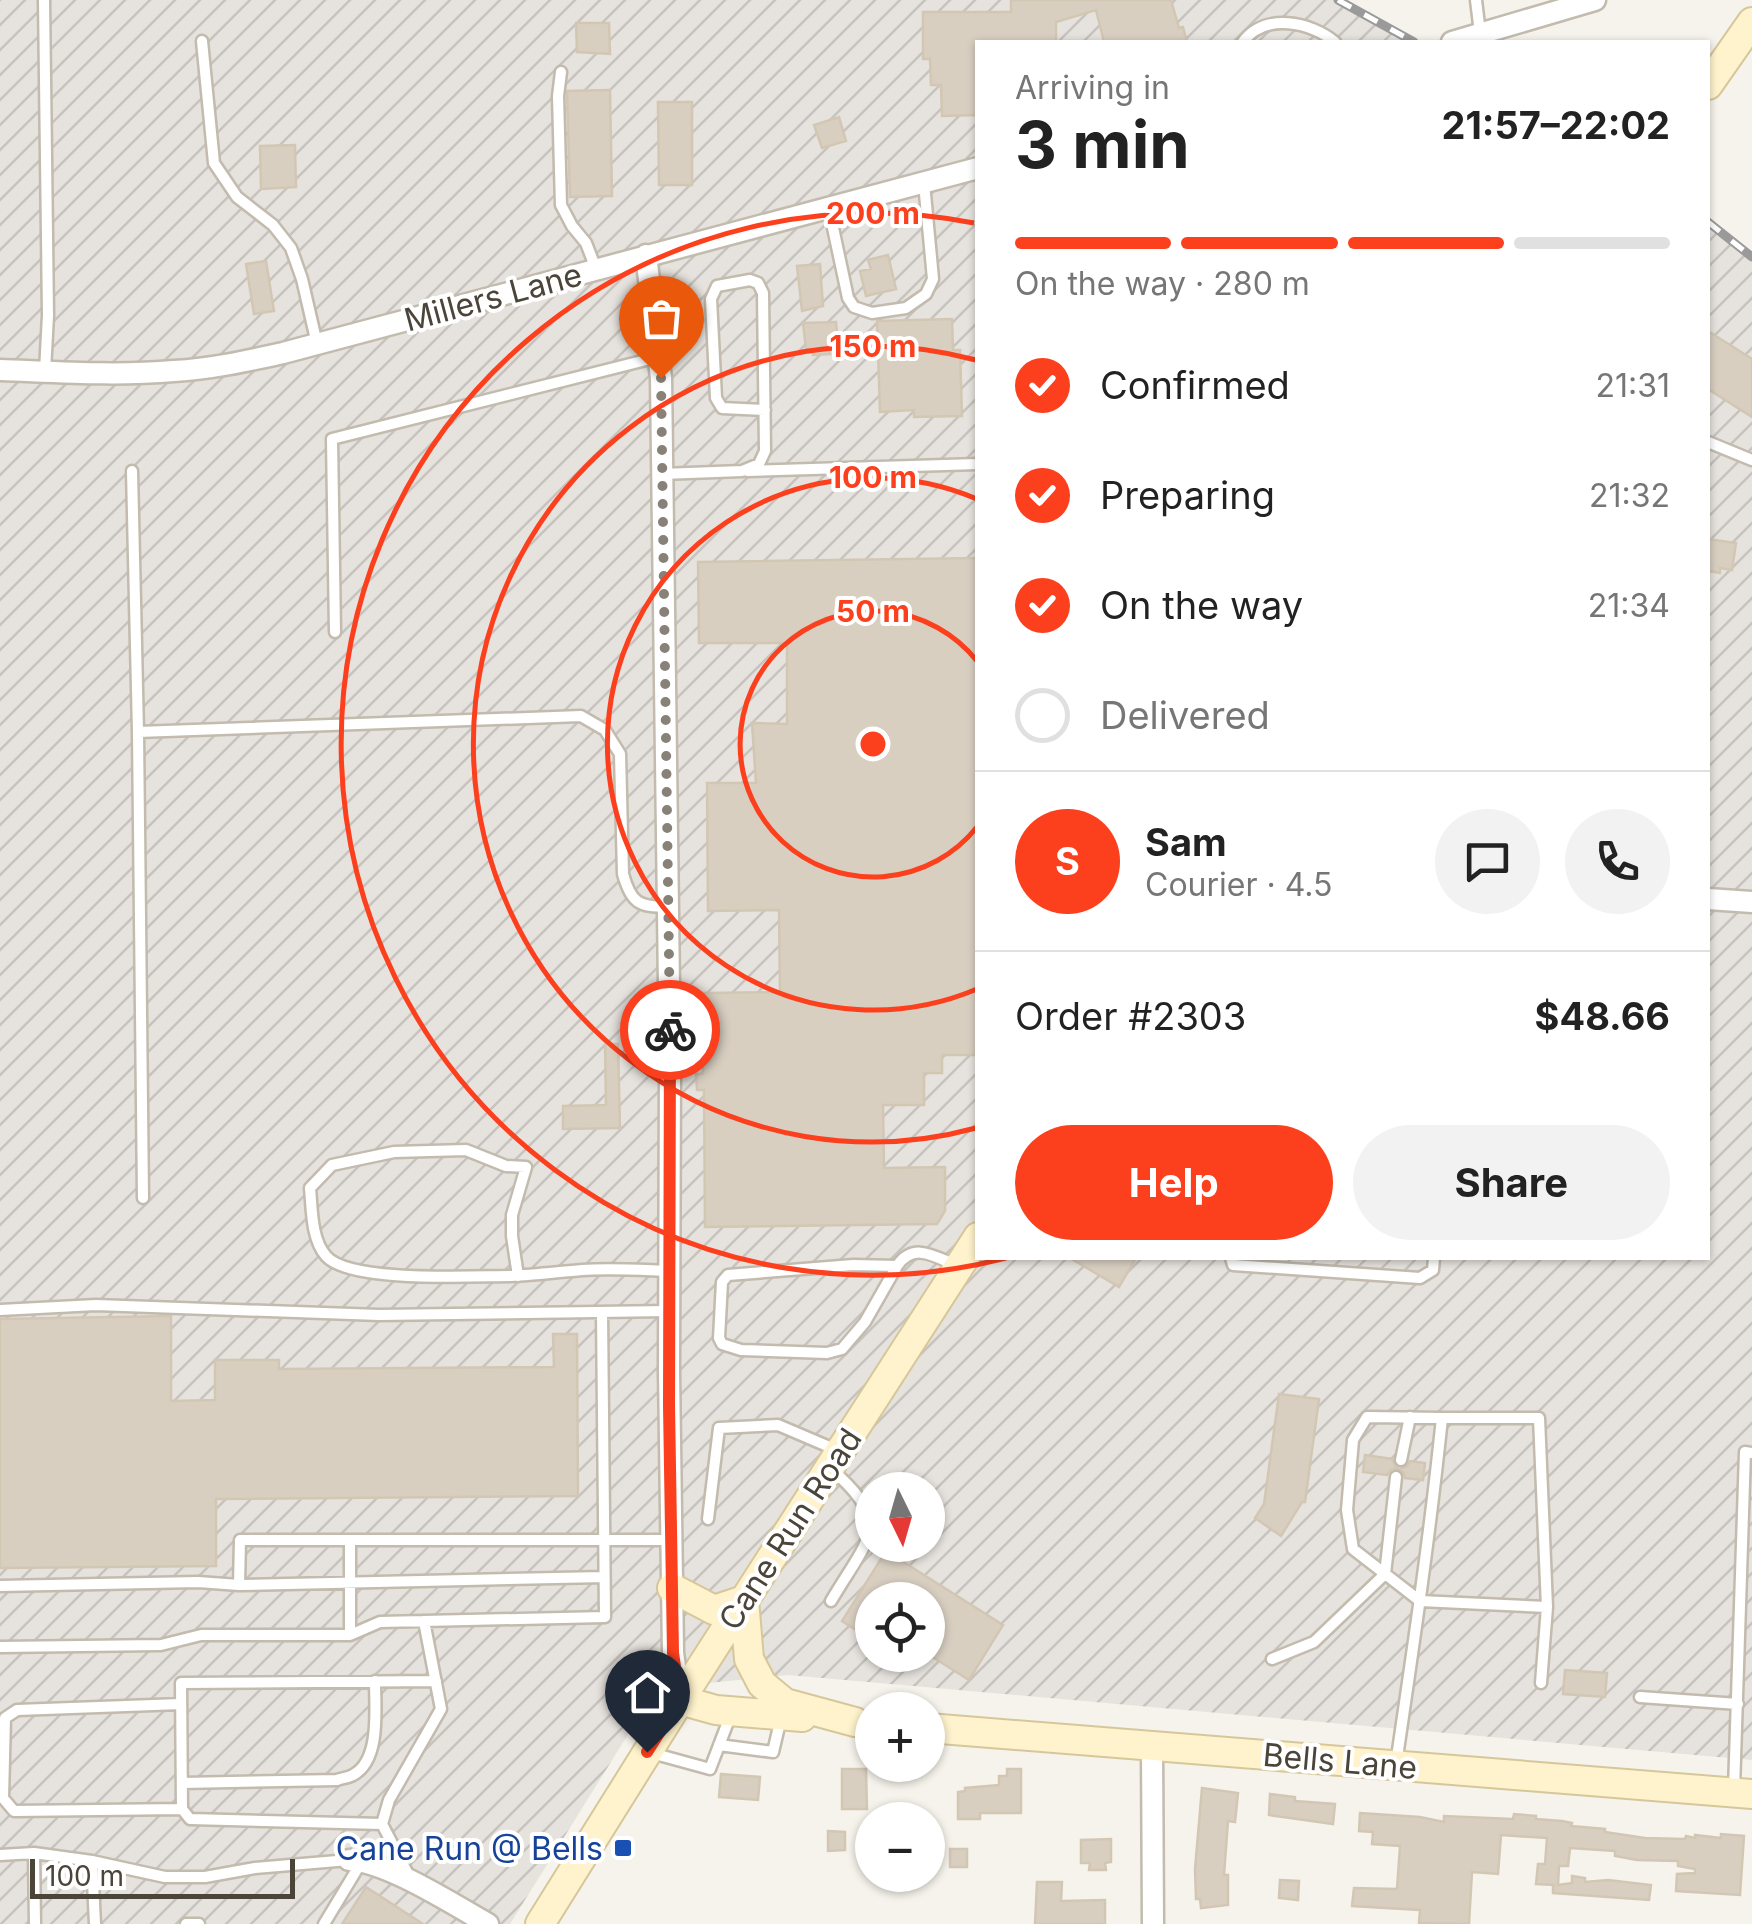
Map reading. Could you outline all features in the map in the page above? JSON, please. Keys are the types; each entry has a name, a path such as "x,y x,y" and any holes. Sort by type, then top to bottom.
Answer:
{"main road":[{"path":"1710,82 1751,25"},
{"name":"Cane Run Road","path":"540,1924 975,1242"},
{"path":"672,1588 714,1610 744,1600 749,1659 762,1684 785,1704 855,1720"},
{"path":"680,1700 716,1710 855,1721"},
{"name":"Bells Lane","path":"945,1729 1743,1794"}],"street":[{"path":"1459,40 1594,0"},
{"name":"Millers Lane","path":"0,370 176,371 233,364 975,169"},
{"path":"646,256 661,378 671,1540 673,1653 680,1700"},
{"path":"1710,898 1752,902"},
{"path":"1152,1746 1152,1924"},
{"path":"356,1860 412,1882 475,1921"}],"lane":[{"path":"44,0 48,315 44,372"},
{"path":"1476,0 1480,34"},
{"path":"1244,40 1269,25 1298,23 1332,40"},
{"path":"202,41 214,163 237,197 273,225 291,248 316,344"},
{"path":"561,72 561,205 586,243 596,269"},
{"path":"829,208 848,298 854,307 872,313 906,308 926,294 934,279 924,182"},
{"path":"742,471 759,464 765,451 765,410 763,292 758,283 750,280 717,286 711,299 716,398 722,408 765,410"},
{"path":"335,632 332,439 658,357"},
{"path":"1710,443 1752,460"},
{"path":"662,474 975,464"},
{"path":"132,471 144,1198"},
{"path":"138,732 581,716 605,730 620,754 623,874 627,890 636,902 668,908"},
{"path":"518,1276 512,1216 526,1167 506,1166 466,1150 394,1152 332,1165 310,1188 320,1248 336,1264 388,1275 518,1276 585,1270 670,1270"},
{"path":"897,1266 838,1266 728,1275 722,1282 719,1338 722,1344 741,1350 827,1353 842,1349 866,1322 904,1256 922,1252 959,1266"},
{"path":"1231,1260 1232,1264 1420,1278 1433,1270 1434,1260"},
{"path":"0,1310 96,1306 380,1315 670,1311"},
{"path":"0,1647 161,1645 201,1635 350,1635 380,1622 605,1617 602,1312"},
{"path":"1541,1682 1548,1607 1539,1418 1367,1417 1353,1440 1347,1510 1353,1549 1420,1601 1548,1607"},
{"path":"1401,1460 1410,1418"},
{"path":"1396,1765 1442,1418"},
{"path":"708,1519 719,1428 778,1425 835,1459 866,1505 872,1523 868,1538 831,1601"},
{"path":"1743,1794 1738,1704 1745,1452 1752,1453"},
{"path":"1272,1659 1314,1642 1385,1574 1396,1476"},
{"path":"240,1585 240,1540 671,1540"},
{"path":"350,1540 350,1635"},
{"path":"0,1586 604,1577"},
{"path":"412,1882 382,1824 390,1800 441,1709 424,1622"},
{"path":"182,1784 337,1780 355,1775 374,1742 375,1681"},
{"path":"382,1824 190,1819 182,1809 180,1683 436,1681"},
{"path":"1640,1697 1738,1704"},
{"path":"181,1704 17,1710 5,1718 3,1798 14,1812 182,1809"},
{"path":"647,1752 710,1769 732,1711"},
{"path":"719,1745 773,1752 781,1715"},
{"path":"0,1855 34,1853 165,1876 205,1877 255,1868 356,1860"},
{"path":"34,1853 35,1924"},
{"path":"324,1924 356,1860"},
{"path":"92,1861 95,1924"},
{"path":"186,1924 199,1924"}],"shaded area":[{"path":"0,0 1338,0 1410,40 975,40 975,1260 1710,1260 1710,224 1752,257 1752,1760 788,1675 657,1688 510,1924 0,1924"}],"building":[{"path":"1011,0 1171,0 1186,40 1104,40 1096,10 1056,22 1056,40 975,40 975,115 942,116 941,85 931,85 930,59 923,59 923,12 1011,12"},
{"path":"576,23 609,23 610,54 577,52"},
{"path":"610,90 612,196 570,197 567,91"},
{"path":"658,102 692,102 692,185 659,185"},
{"path":"839,117 846,141 822,148 814,125"},
{"path":"295,145 296,187 261,189 260,146"},
{"path":"888,255 896,289 866,296 860,271 871,269 868,260"},
{"path":"266,261 274,311 254,314 246,264"},
{"path":"820,264 823,306 802,311 797,266"},
{"path":"952,319 953,350 960,350 962,416 914,417 914,410 880,412 877,321"},
{"path":"836,322 838,345 829,346 830,354 813,355 812,349 806,349 803,323"},
{"path":"1710,332 1752,359 1752,417 1710,390"},
{"path":"1710,539 1736,543 1732,570 1720,568 1720,573 1710,571"},
{"path":"975,558 975,1055 942,1055 942,1073 924,1073 924,1105 883,1105 884,1168 945,1167 945,1211 937,1224 705,1227 704,1090 697,1090 696,1074 703,1074 702,993 780,992 779,910 708,911 707,783 756,783 752,723 787,724 787,643 699,643 698,562"},
{"path":"605,1044 618,1044 620,1128 563,1129 563,1106 606,1105"},
{"path":"1073,1260 1135,1260 1119,1287"},
{"path":"171,1316 171,1401 215,1400 215,1360 279,1360 279,1369 554,1367 553,1334 577,1334 578,1496 216,1499 216,1566 0,1568 0,1319"},
{"path":"1279,1394 1319,1399 1305,1502 1281,1536 1255,1518 1264,1504"},
{"path":"1365,1455 1392,1459 1400,1469 1410,1461 1425,1463 1423,1480 1405,1478 1398,1469 1387,1475 1363,1472"},
{"path":"879,1562 903,1562 935,1582 867,1582"},
{"path":"945,1588 1003,1625 969,1680 945,1665"},
{"path":"855,1600 855,1629 842,1621"},
{"path":"1565,1670 1607,1673 1605,1697 1563,1694"},
{"path":"842,1769 855,1769 855,1782 866,1782 867,1802 855,1802 855,1809 842,1809"},
{"path":"1007,1769 1021,1769 1021,1813 980,1813 980,1819 958,1819 958,1792 999,1785 999,1776 1007,1776"},
{"path":"721,1774 760,1777 758,1800 719,1797"},
{"path":"1202,1788 1238,1793 1235,1822 1228,1821 1224,1875 1228,1875 1228,1905 1201,1908 1200,1899 1196,1899 1195,1869"},
{"path":"1270,1794 1295,1797 1295,1801 1335,1804 1333,1824 1269,1815"},
{"path":"1360,1813 1444,1822 1444,1816 1513,1819 1514,1814 1645,1838 1744,1836 1740,1895 1676,1891 1677,1874 1695,1873 1695,1869 1678,1866 1678,1861 1637,1860 1615,1856 1615,1851 1570,1848 1568,1866 1559,1866 1558,1885 1572,1883 1572,1876 1585,1878 1585,1882 1608,1880 1651,1885 1649,1900 1553,1893 1555,1885 1536,1884 1538,1864 1545,1864 1547,1838 1501,1835 1498,1874 1472,1872 1469,1924 1419,1923 1420,1910 1352,1906 1354,1888 1397,1889 1400,1846 1372,1844 1373,1832 1359,1831"},
{"path":"828,1831 845,1832 845,1850 828,1851"},
{"path":"1111,1839 1111,1862 1105,1863 1106,1870 1089,1870 1090,1863 1081,1863 1081,1840"},
{"path":"950,1849 967,1849 967,1867 950,1867"},
{"path":"1280,1880 1299,1881 1298,1900 1279,1898"},
{"path":"1037,1882 1062,1882 1061,1901 1105,1900 1105,1924 1035,1924"},
{"path":"366,1887 423,1924 342,1924"}],"railway":[{"path":"1338,0 1410,40"},
{"path":"1710,224 1752,257"}],"way so far":[{"path":"661,378 670,1030"}],"place":[{"name":"Cane Run @ Bells","path":"623,1848"}],"route":[{"path":"647,1752 680,1700 673,1653 668,1371 670,1030"}]}
